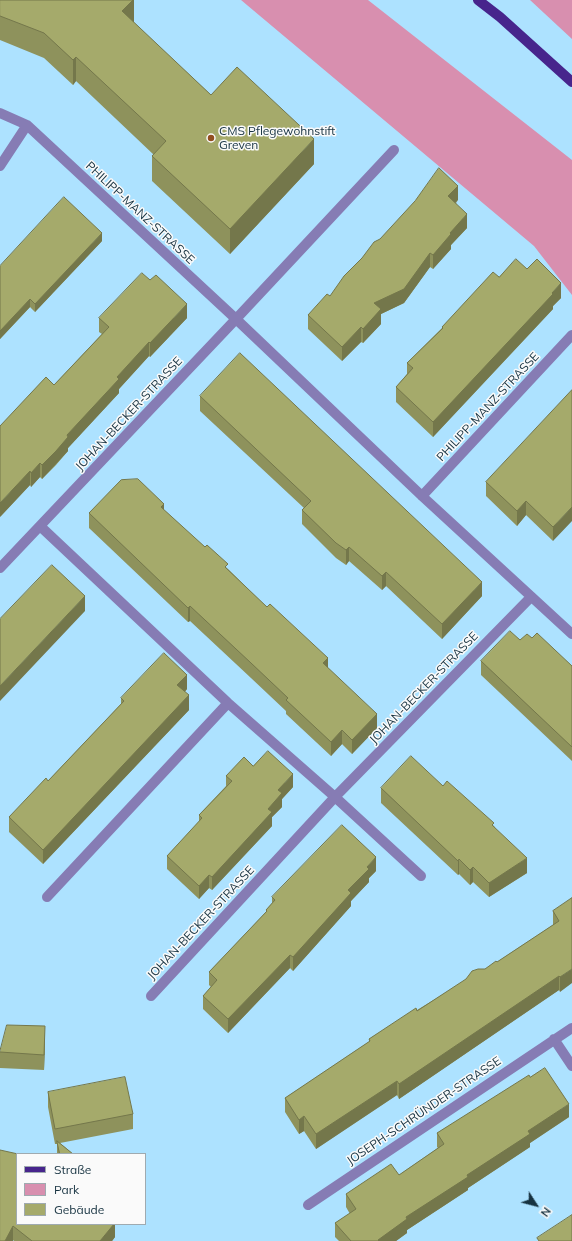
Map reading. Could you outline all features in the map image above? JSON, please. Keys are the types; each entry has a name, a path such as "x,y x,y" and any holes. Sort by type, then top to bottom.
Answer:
{"main road":[{"path":"478,0 500,17 572,82"}],"street":[{"name":"PHILIPP-MANZ-STRASSE","path":"0,113 27,125 236,319 422,496 572,634"},
{"path":"0,166 27,125"},
{"path":"236,319 394,150"},
{"name":"JOHAN-BECKER-STRASSE","path":"0,568 236,319"},
{"name":"PHILIPP-MANZ-STRASSE","path":"422,496 572,335"},
{"path":"40,526 228,703 335,797 421,876"},
{"name":"JOHAN-BECKER-STRASSE","path":"151,996 335,797 531,597"},
{"path":"47,897 228,703"},
{"name":"JOSEPH-SCHRÜNDER-STRASSE","path":"308,1205 572,1028"},
{"path":"554,1039 572,1066"}],"green space":[{"path":"241,0 368,0 572,160 572,295 534,246"},
{"path":"530,0 572,0 572,39"}],"building":[{"name":"CMS Pflegewohnstift Greven","path":"0,0 133,0 122,11 211,95 237,67 314,139 230,229 152,156 166,141 76,57 73,60 44,33 0,16"},
{"path":"439,168 458,186 448,196 467,214 433,255 430,253 404,289 374,303 381,309 363,329 361,327 342,347 308,315 327,294 330,296 344,276 362,258 374,242 380,239 415,201"},
{"path":"64,197 102,233 35,304 30,299 0,331 0,266"},
{"path":"516,259 527,269 537,259 561,283 552,293 553,294 433,422 396,387 413,368 407,363 443,328 442,327 493,272 499,277"},
{"path":"142,273 150,280 156,275 187,304 117,377 119,379 67,435 68,437 56,451 42,465 40,463 31,473 30,471 0,503 0,426 46,377 54,385 109,327 99,318"},
{"path":"240,353 482,582 442,624 386,572 382,576 349,547 346,550 336,543 302,510 311,501 200,396"},
{"path":"572,390 572,507 553,527 526,501 517,511 486,482"},
{"path":"138,479 164,504 161,507 205,547 207,545 228,564 225,567 267,607 270,604 328,658 323,663 377,714 352,740 342,730 331,742 286,700 288,698 190,606 188,608 89,513 121,480"},
{"path":"52,565 85,596 0,686 0,619"},
{"path":"510,631 520,640 527,634 532,638 537,633 572,666 572,747 481,661"},
{"path":"164,653 187,675 177,685 189,695 43,850 9,817 46,778 48,781 124,701 121,698"},
{"path":"268,751 293,774 278,790 282,793 268,809 272,812 212,877 209,875 199,886 167,856 202,818 199,815 232,781 226,776 244,757 253,766"},
{"path":"411,756 443,786 447,781 494,823 492,825 527,858 489,883 473,867 470,870 459,859 458,861 381,788"},
{"path":"342,825 376,857 367,867 369,869 348,890 351,893 293,957 290,955 228,1019 203,996 217,980 209,972 267,911 266,910 275,900 272,897"},
{"path":"572,898 572,969 560,977 559,976 399,1084 397,1081 316,1134 304,1116 299,1120 285,1098 416,1008 417,1011 466,979 472,971 485,969 559,921 553,911"},
{"path":"7,1025 45,1026 44,1055 0,1052"},
{"path":"545,1068 569,1104 528,1131 530,1134 467,1175 468,1177 406,1217 407,1219 378,1240 379,1241 351,1241 335,1223 356,1209 346,1194 391,1164 399,1175 444,1144 437,1133 529,1075 530,1077"},
{"path":"125,1077 133,1114 55,1129 48,1092"},
{"path":"57,1141 72,1153 60,1153"},
{"path":"0,1150 16,1154 16,1225 113,1225 100,1241 32,1241 13,1226 5,1241 0,1241"},
{"path":"572,1215 572,1241 539,1241 537,1238"}],"place":[{"name":"CMS Pflegewohnstift Greven","path":"211,138"}]}
